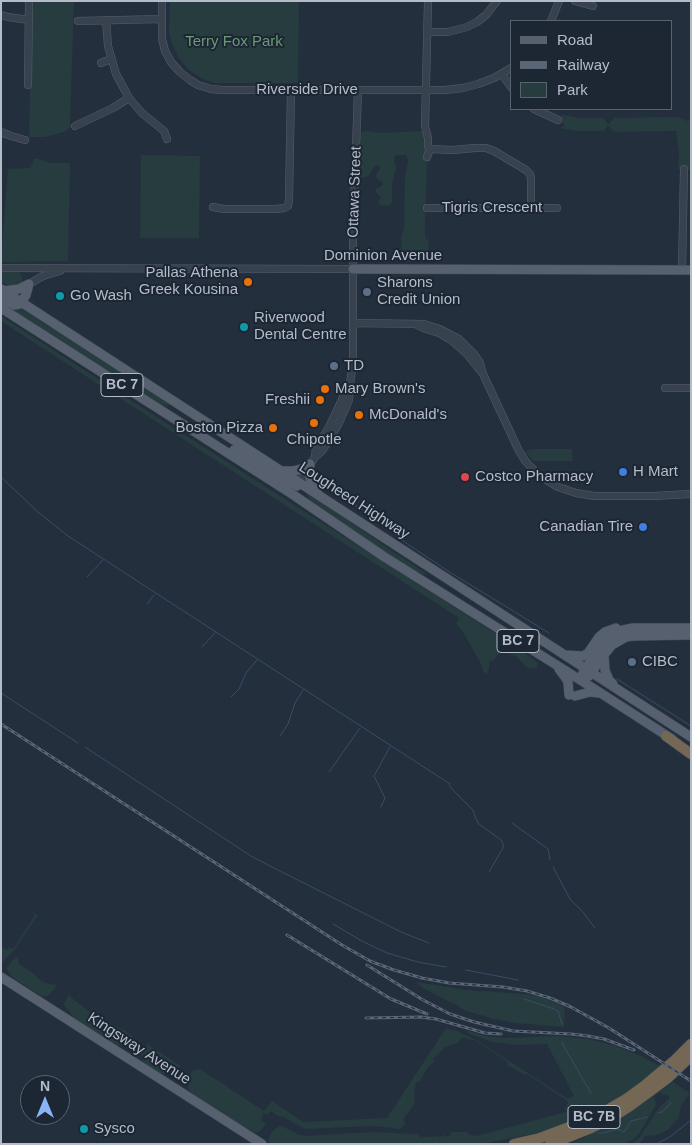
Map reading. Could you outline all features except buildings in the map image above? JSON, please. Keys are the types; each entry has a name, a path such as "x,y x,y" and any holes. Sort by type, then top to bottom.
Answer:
{"highway":[{"path":"666,736 691,753"},
{"name":"BC 7B","path":"514,1144 540,1138 568,1128 607,1110 644,1086 691,1044"},
{"name":"BC 7B","path":"550,1144 611,1118 668,1078 691,1056"}],"main road":[{"name":"Dominion Avenue","path":"353,269 686,270"},
{"path":"2,292 19,289 29,284"},
{"path":"22,302 29,284"},
{"name":"Lougheed Highway","path":"2,292 22,302 282,471 296,487 318,494 691,737"},
{"name":"Lougheed Highway","path":"1,308 171,416 296,487 383,556 666,736"},
{"path":"282,471 294,471 313,460"},
{"path":"313,460 309,473 318,494"},
{"path":"565,656 583,656 588,653 605,632 613,629 622,627 691,628"},
{"path":"589,671 602,643 615,633 633,628"},
{"path":"582,681 612,644 626,637 691,635"},
{"path":"604,655 605,670 609,680 620,691"},
{"path":"554,664 565,677 572,696 590,692 599,693"},
{"name":"Kingsway Avenue","path":"1,977 262,1144"}],"street":[{"path":"28,85 29,1"},
{"name":"Riverside Drive","path":"162,1 162,39 168,57 180,72 194,83 216,90 445,90 463,88 486,81 510,69"},
{"path":"427,157 430,149 425,126 428,1"},
{"path":"427,32 448,32 467,27 477,22 486,14 496,1"},
{"path":"551,20 559,1"},
{"path":"575,1 593,6"},
{"path":"1,15 29,20"},
{"path":"78,21 162,19"},
{"path":"106,20 107,40 111,59 128,98 142,113 164,131 167,139"},
{"path":"101,63 111,59"},
{"path":"502,74 510,86"},
{"path":"213,207 287,207 289,200 291,90"},
{"name":"Ottawa Street","path":"296,487 313,460 316,449 350,384 353,362 353,225 358,90"},
{"path":"75,126 113,108 128,98"},
{"path":"536,110 558,120"},
{"path":"1,132 25,140"},
{"path":"430,149 483,148 494,151 518,165 530,174 530,208"},
{"path":"684,169 686,270"},
{"name":"Tigris Crescent","path":"427,208 557,208"},
{"name":"Dominion Avenue","path":"1,268 353,269"},
{"path":"24,268 29,276 29,284"},
{"name":"Dominion Avenue","path":"29,284 43,276 58,271 76,269"},
{"path":"353,323 424,324 449,332 483,374 526,462 548,481 568,490 594,496 691,494"},
{"path":"415,324 445,334 474,354 482,367 483,374"},
{"path":"664,388 691,388"}],"green space":[{"path":"32,1 74,1 71,127 64,132 45,137 29,137"},
{"name":"Terry Fox Park","path":"170,1 299,1 298,83 214,83 201,78 188,69 178,57 172,43 169,33"},
{"path":"691,111 691,170 678,169 679,152 676,131 615,132 609,126 604,131 578,131 560,128 565,126 562,122 563,115 579,118 603,118 609,124 614,118 678,117 687,121"},
{"path":"362,132 381,133 425,132 427,160 425,237 429,242 428,261 402,261 401,238 404,229 405,178 408,161 406,155 394,156 396,167 392,184 392,202 390,205 384,206 379,204 381,197 376,192 376,189 382,186 383,183 376,176 380,168 379,165 374,167 366,177 359,178 360,137"},
{"path":"141,155 200,156 199,238 140,238"},
{"path":"35,158 50,163 70,163 68,261 3,262 1,260 8,169 30,168"},
{"path":"20,270 23,283 9,286 1,282 1,271"},
{"path":"1,301 15,309 23,309 47,326 61,332 170,402 167,407 138,391 110,371 99,367 1,304"},
{"path":"1,316 518,648 538,663 537,667 534,669 526,667 517,657 501,651 494,660 489,662 487,674 483,671 463,632 456,624 459,618 1,321"},
{"path":"533,449 572,449 573,461 533,461 525,451"},
{"path":"307,492 426,573 424,575 408,567 378,548 310,500 306,494"},
{"path":"32,912 38,915 14,950 1,964 1,946 7,950 9,947 13,949 35,915"},
{"path":"18,956 18,963 40,980 57,985 51,993 47,996 42,996 16,980 9,973 7,968"},
{"path":"417,982 465,990 542,997 564,1007 564,1027 515,1023 490,1018 464,1010 423,988"},
{"path":"68,995 99,1019 124,1030 133,1037 131,1041 125,1046 117,1045 73,1017 64,1005"},
{"path":"446,1028 478,1041 568,1099 574,1096 547,1044 516,1045 492,1042 470,1034 465,1030 486,1036 504,1038 559,1036 588,1039 616,1046 660,1066 619,1097 558,1127 524,1136 479,1144 270,1144 268,1139 273,1130 280,1126 306,1136 371,1132 419,1134 420,1138 425,1137 425,1133 426,1137 431,1137 432,1133 432,1137 438,1136 438,1133 439,1137 444,1136 444,1132 445,1136 450,1136 451,1132 467,1132 475,1136 566,1112 567,1110 565,1109 568,1103 566,1100 527,1074 525,1075 507,1065 508,1062 476,1041 464,1037 457,1043 445,1047 433,1059 434,1061 426,1070 420,1082 416,1082 415,1103 403,1120 406,1123 400,1129 374,1126 306,1129 271,1111 267,1115 263,1113 261,1120 266,1124 256,1133 196,1096 188,1087 187,1081 191,1073 194,1070 200,1069 264,1111 272,1101 303,1122 387,1118"},
{"path":"147,1044 181,1066 175,1072 167,1074 160,1073 146,1064 141,1055"},
{"path":"673,1082 690,1093 682,1104 679,1117 664,1132 645,1136 638,1144 632,1144 640,1137 658,1109 670,1097 660,1092 654,1097 655,1107 639,1134 632,1140 623,1144 571,1144 626,1115"}],"waterway":[{"path":"1,477 38,512 68,536 450,784"},
{"path":"325,487 368,513 389,528 400,539 448,571 549,633"},
{"path":"87,577 103,560"},
{"path":"147,604 154,595"},
{"path":"202,647 215,633"},
{"path":"231,697 239,689 246,673 257,660"},
{"path":"617,679 691,726"},
{"path":"280,736 288,724 295,703 303,690"},
{"path":"1,693 78,743"},
{"path":"329,772 360,728"},
{"path":"85,747 251,856 401,932 429,943"},
{"path":"381,807 385,798 374,776 390,747"},
{"path":"449,785 473,810 479,824 501,840 503,844 503,848 489,872"},
{"path":"512,823 548,849 550,860"},
{"path":"553,867 570,899 595,928"},
{"path":"333,924 387,953 418,962 446,967"},
{"path":"466,970 518,980"},
{"path":"524,999 558,1011 562,1024"},
{"path":"562,1042 591,1093"},
{"path":"658,1113 662,1112 670,1102"},
{"path":"598,1133 617,1129 624,1132 631,1121 647,1117"},
{"path":"656,1144 670,1137 691,1120"}],"railway":[{"path":"1,724 342,945 370,961 422,978 449,983 503,987 527,991 550,998 609,1028 691,1081"},
{"path":"287,935 391,999 427,1014"},
{"path":"367,965 423,1000 450,1014 474,1022 513,1031 588,1036 604,1039 634,1050"},
{"path":"366,1018 421,1017 436,1019 485,1033 501,1034"}],"place":[{"name":"Pallas Athena Greek Kousina","path":"248,282"},
{"name":"Sharons Credit Union","path":"367,292"},
{"name":"Go Wash","path":"60,296"},
{"name":"Riverwood Dental Centre","path":"244,327"},
{"name":"TD","path":"334,366"},
{"name":"Mary Brown's","path":"325,389"},
{"name":"Freshii","path":"320,400"},
{"name":"McDonald's","path":"359,415"},
{"name":"Chipotle","path":"314,423"},
{"name":"Boston Pizza","path":"273,428"},
{"name":"H Mart","path":"623,472"},
{"name":"Costco Pharmacy","path":"465,477"},
{"name":"Canadian Tire","path":"643,527"},
{"name":"CIBC","path":"632,662"},
{"name":"Sysco","path":"84,1129"}]}
